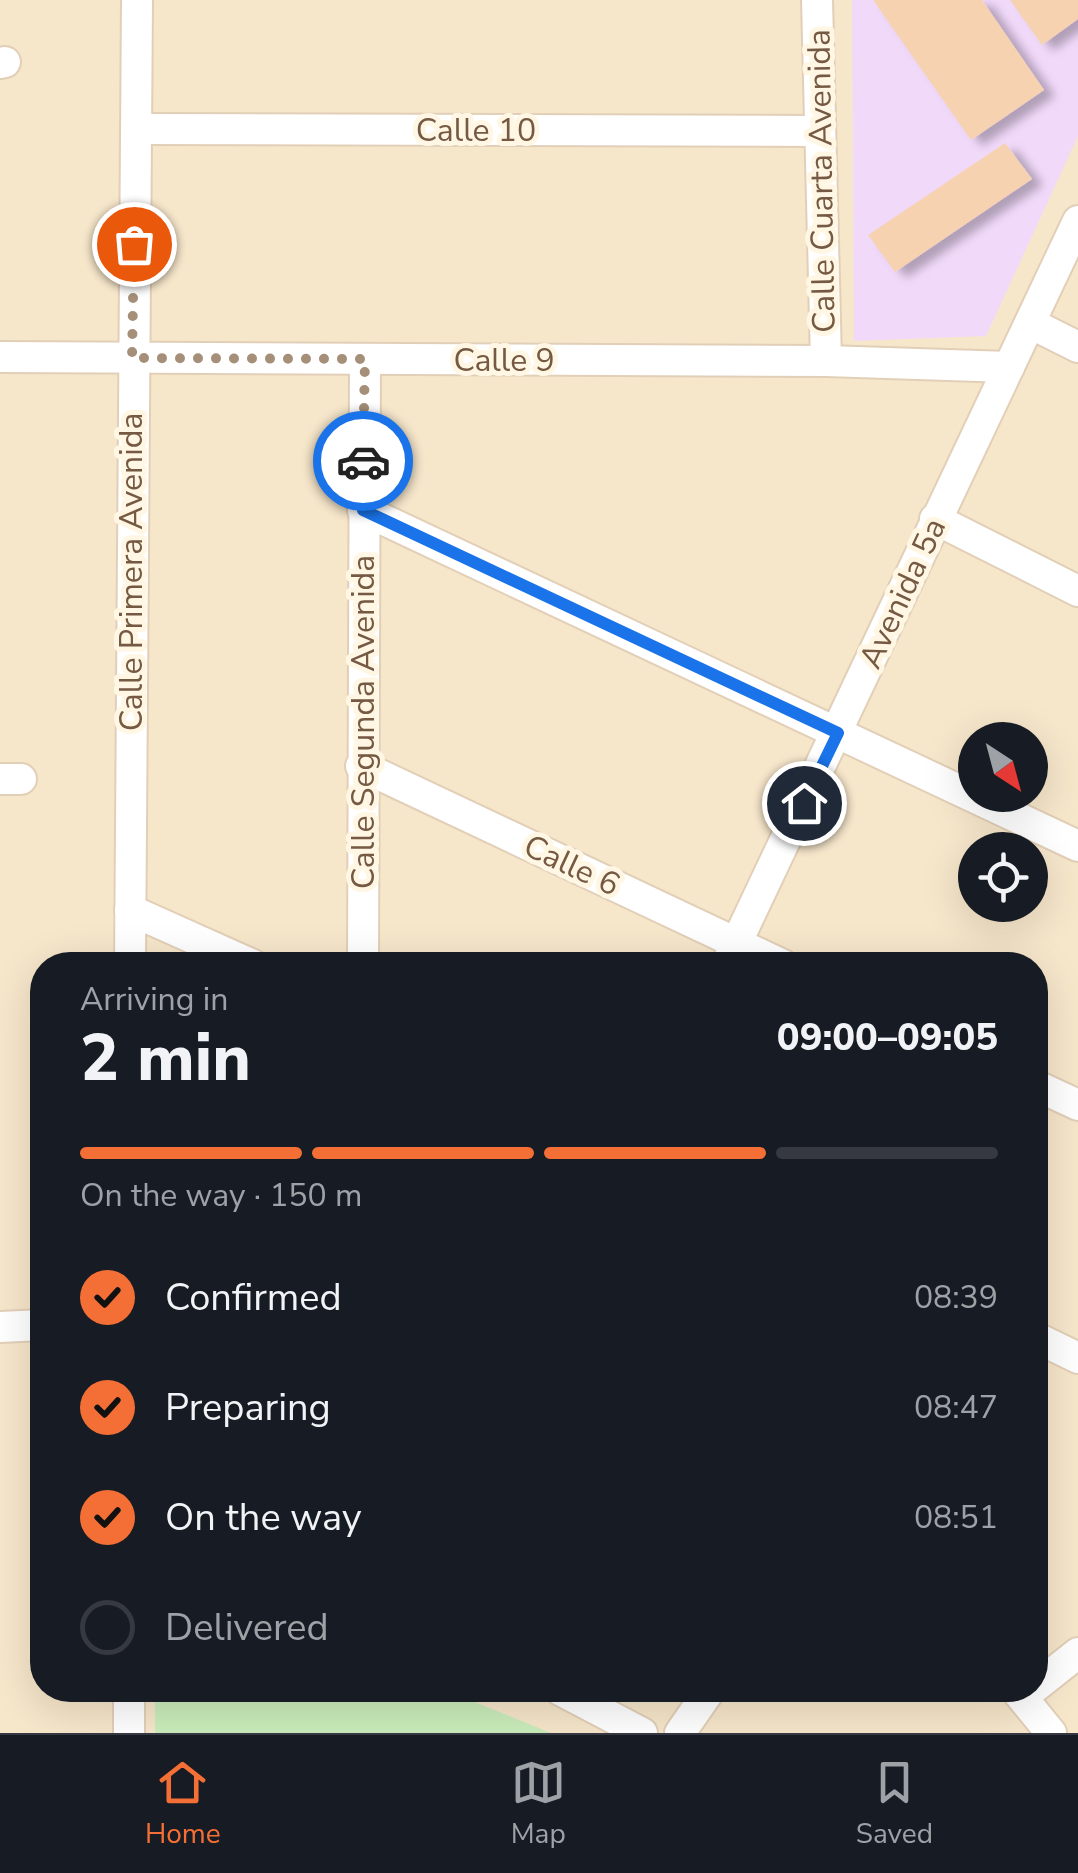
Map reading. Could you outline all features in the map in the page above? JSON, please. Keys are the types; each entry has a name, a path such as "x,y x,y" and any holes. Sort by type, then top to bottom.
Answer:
{"street":[{"name":"Calle Primera Avenida","path":"130,952 136,0"},
{"name":"Calle Cuarta Avenida","path":"817,0 817,131 826,362"},
{"name":"Calle 10","path":"136,130 817,131"},
{"name":"Avenida 5a","path":"732,952 1078,220"},
{"path":"1030,324 1078,347"},
{"name":"Calle 9","path":"0,358 1009,366"},
{"name":"Calle Segunda Avenida","path":"364,952 361,766 365,359"},
{"path":"363,510 1078,846"},
{"path":"935,520 1078,592"},
{"name":"Calle 6","path":"361,766 727,952"},
{"path":"130,910 223,952"},
{"path":"1048,1091 1078,1105"},
{"path":"0,1327 30,1326"},
{"path":"1048,1343 1078,1358"},
{"path":"1048,1675 1078,1653"},
{"path":"129,1733 130,1702"},
{"path":"583,1702 642,1733"},
{"path":"680,1733 702,1702"},
{"path":"1033,1702 1051,1733"}],"shaded area":[{"path":"0,0 1078,0 1078,1733 0,1733"},
{"path":"852,0 1078,0 1078,136 986,336 854,341"}],"green space":[{"path":"155,1702 475,1702 551,1733 155,1733"}],"building":[{"path":"873,0 982,0 1044,90 971,140"},
{"path":"1010,0 1078,0 1078,19 1042,45"},
{"path":"1005,143 1032,179 895,272 868,235"}],"way so far":[{"path":"134,244 132,358 365,359 363,461"}],"route":[{"path":"363,461 363,510 838,733 804,803"}]}
